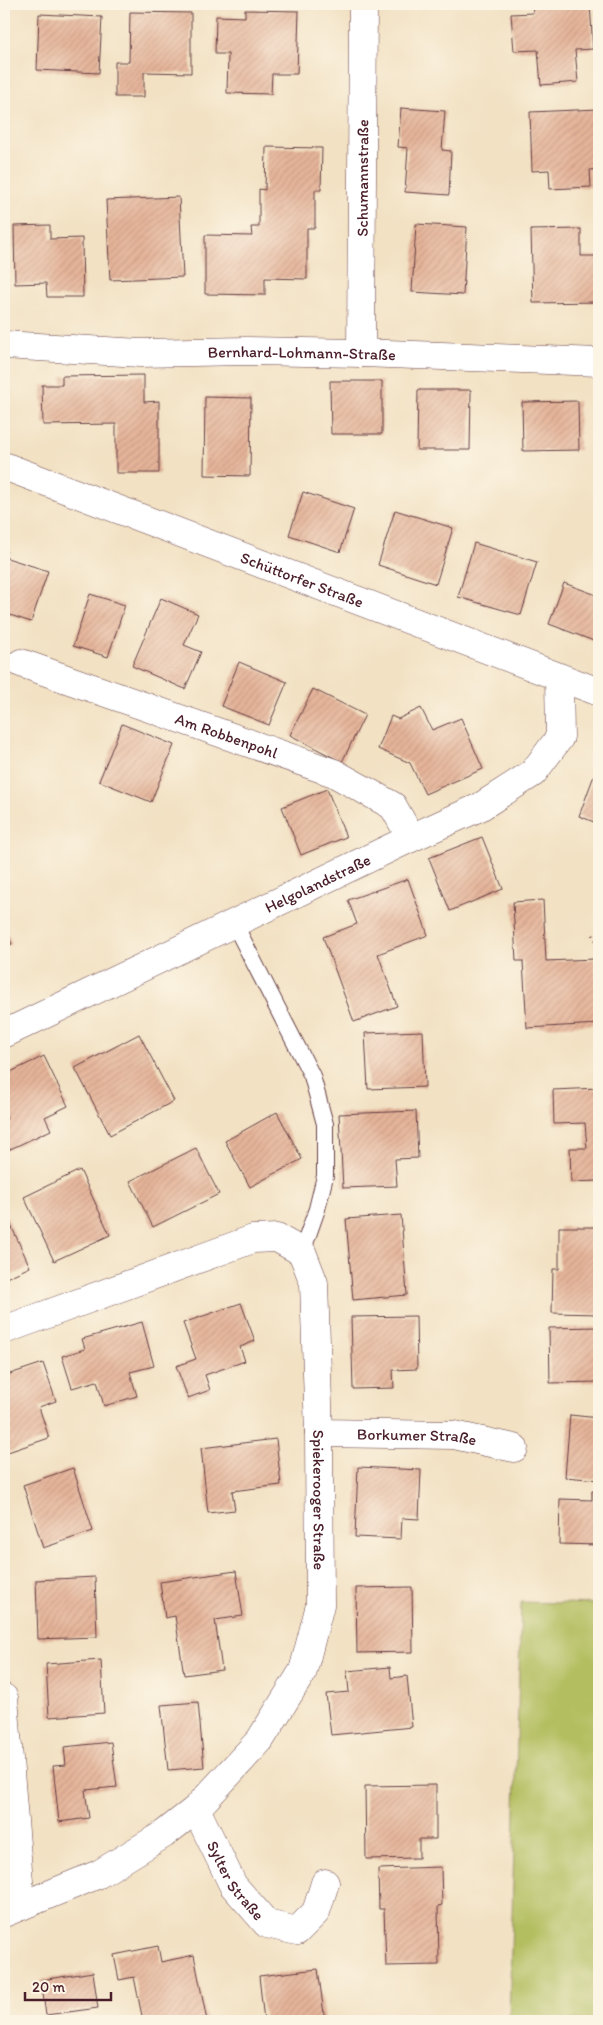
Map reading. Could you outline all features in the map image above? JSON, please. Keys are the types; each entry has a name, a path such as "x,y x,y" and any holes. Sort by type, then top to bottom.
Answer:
{"street":[{"name":"Schumannstraße","path":"361,353 363,4"},
{"name":"Bernhard-Lohmann-Straße","path":"4,345 140,353 247,351 361,353 599,362"},
{"name":"Schüttorfer Straße","path":"4,466 599,692"},
{"name":"Am Robbenpohl","path":"21,663 334,773 393,806 411,838"},
{"name":"Helgolandstraße","path":"4,1034 411,838 480,807 532,773 560,737 559,678"},
{"path":"4,1330 253,1239 277,1238 302,1252"},
{"name":"Spiekerooger Straße","path":"12,1909 99,1874 164,1834 196,1809 260,1740 303,1671 320,1605 319,1433 314,1283 302,1252"},
{"name":"Borkumer Straße","path":"319,1433 454,1435 514,1448"},
{"path":"4,1698 12,1909"},
{"name":"Sylter Straße","path":"196,1809 233,1885 267,1924 297,1931 316,1912 325,1882"}],"lane":[{"path":"234,924 312,1076 325,1124 325,1176 317,1209 302,1252"}],"path":[{"path":"592,935 599,945"}],"green space":[{"path":"521,1602 599,1604 599,2021 509,2021"}],"building":[{"path":"532,4 590,4 593,49 575,50 578,82 541,85 538,50 514,51 511,14 533,13"},
{"path":"245,10 299,11 297,74 272,74 271,94 227,93 228,54 215,54 216,16 245,17"},
{"path":"130,12 191,13 191,73 144,72 144,97 115,97 115,62 129,62"},
{"path":"39,14 102,17 99,73 37,70"},
{"path":"401,108 445,111 442,150 451,151 449,195 405,192 408,148 398,147"},
{"path":"599,109 599,169 590,170 591,187 550,189 549,170 532,171 530,112"},
{"path":"266,147 322,148 321,190 315,190 315,228 307,228 307,279 265,278 265,295 205,294 205,235 252,236 251,227 259,227 259,189 265,190"},
{"path":"179,197 183,277 110,280 106,200"},
{"path":"416,224 467,227 463,295 412,292"},
{"path":"50,225 50,239 82,238 83,297 47,297 46,283 15,284 14,226"},
{"path":"581,229 581,256 598,256 599,254 599,302 533,303 531,230"},
{"path":"144,375 144,402 159,401 159,473 116,473 116,424 43,425 42,385 62,385 62,376"},
{"path":"330,381 382,381 382,434 331,434"},
{"path":"418,390 471,390 470,450 417,450"},
{"path":"205,397 251,398 250,476 204,475"},
{"path":"578,401 579,450 523,451 522,402"},
{"path":"303,492 354,509 340,552 289,535"},
{"path":"395,510 453,528 436,584 378,565"},
{"path":"474,543 537,562 521,615 458,597"},
{"path":"4,557 48,571 31,622 4,613"},
{"path":"564,583 599,596 599,643 549,624"},
{"path":"90,594 125,605 108,657 73,646"},
{"path":"161,598 198,614 184,645 201,652 185,689 132,666"},
{"path":"239,662 287,682 269,725 221,706"},
{"path":"313,689 365,715 342,762 290,735"},
{"path":"421,708 432,730 461,718 483,769 425,794 410,763 378,749 391,716 398,719"},
{"path":"122,724 174,745 151,802 99,781"},
{"path":"599,762 599,824 579,816"},
{"path":"327,789 346,837 301,855 282,807"},
{"path":"482,837 503,889 450,911 429,858"},
{"path":"408,879 428,935 378,954 397,1006 354,1022 323,937 357,924 348,900"},
{"path":"543,900 546,961 595,959 599,1024 527,1028 523,961 516,961 513,902"},
{"path":"4,925 12,944 4,948"},
{"path":"423,1031 425,1087 368,1089 365,1033"},
{"path":"139,1034 174,1101 110,1135 75,1068"},
{"path":"44,1056 68,1106 45,1117 51,1130 4,1152 4,1120 7,1119 4,1112 4,1075"},
{"path":"599,1088 599,1181 571,1182 570,1148 587,1148 585,1123 554,1124 553,1090"},
{"path":"416,1111 418,1158 395,1159 397,1186 343,1188 339,1114"},
{"path":"277,1112 302,1159 250,1187 225,1141"},
{"path":"196,1148 219,1194 153,1227 130,1181"},
{"path":"80,1170 110,1235 54,1261 24,1197"},
{"path":"4,1210 30,1267 4,1279"},
{"path":"401,1215 407,1295 353,1300 346,1219"},
{"path":"559,1227 599,1227 599,1314 552,1313 553,1269 559,1269"},
{"path":"241,1303 255,1341 240,1347 245,1361 205,1375 210,1390 188,1398 176,1366 196,1359 183,1323"},
{"path":"416,1316 417,1369 393,1370 394,1388 353,1389 351,1317"},
{"path":"142,1322 154,1366 130,1372 137,1396 104,1406 97,1381 72,1388 62,1356 85,1349 82,1339"},
{"path":"599,1327 599,1382 550,1383 549,1328"},
{"path":"43,1363 56,1401 39,1407 49,1438 8,1452 4,1437 4,1376"},
{"path":"570,1415 599,1418 599,1480 565,1477"},
{"path":"276,1439 281,1485 232,1491 235,1510 208,1513 201,1448"},
{"path":"358,1467 421,1470 419,1519 402,1518 401,1539 355,1537"},
{"path":"73,1468 93,1531 43,1548 23,1485"},
{"path":"592,1491 599,1491 599,1545 559,1544 560,1499 592,1500"},
{"path":"236,1571 243,1616 215,1620 222,1670 184,1675 175,1616 165,1618 160,1582"},
{"path":"95,1577 97,1637 38,1639 36,1580"},
{"path":"412,1587 413,1652 357,1653 356,1588"},
{"path":"101,1660 104,1713 49,1717 46,1664"},
{"path":"390,1667 391,1678 407,1676 412,1727 331,1735 326,1694 349,1692 347,1671"},
{"path":"198,1702 204,1767 168,1770 161,1705"},
{"path":"111,1742 117,1787 85,1790 89,1818 59,1822 53,1766 66,1765 64,1747"},
{"path":"436,1785 436,1839 419,1839 419,1858 366,1859 365,1786"},
{"path":"441,1867 442,1905 438,1906 439,1965 386,1966 384,1909 379,1909 378,1869"},
{"path":"158,1946 161,1962 194,1955 207,2021 143,2021 134,1977 119,1980 114,1955"},
{"path":"318,1969 325,2021 264,2021 259,1976"},
{"path":"93,1972 98,2008 46,2015 41,1980"}]}
